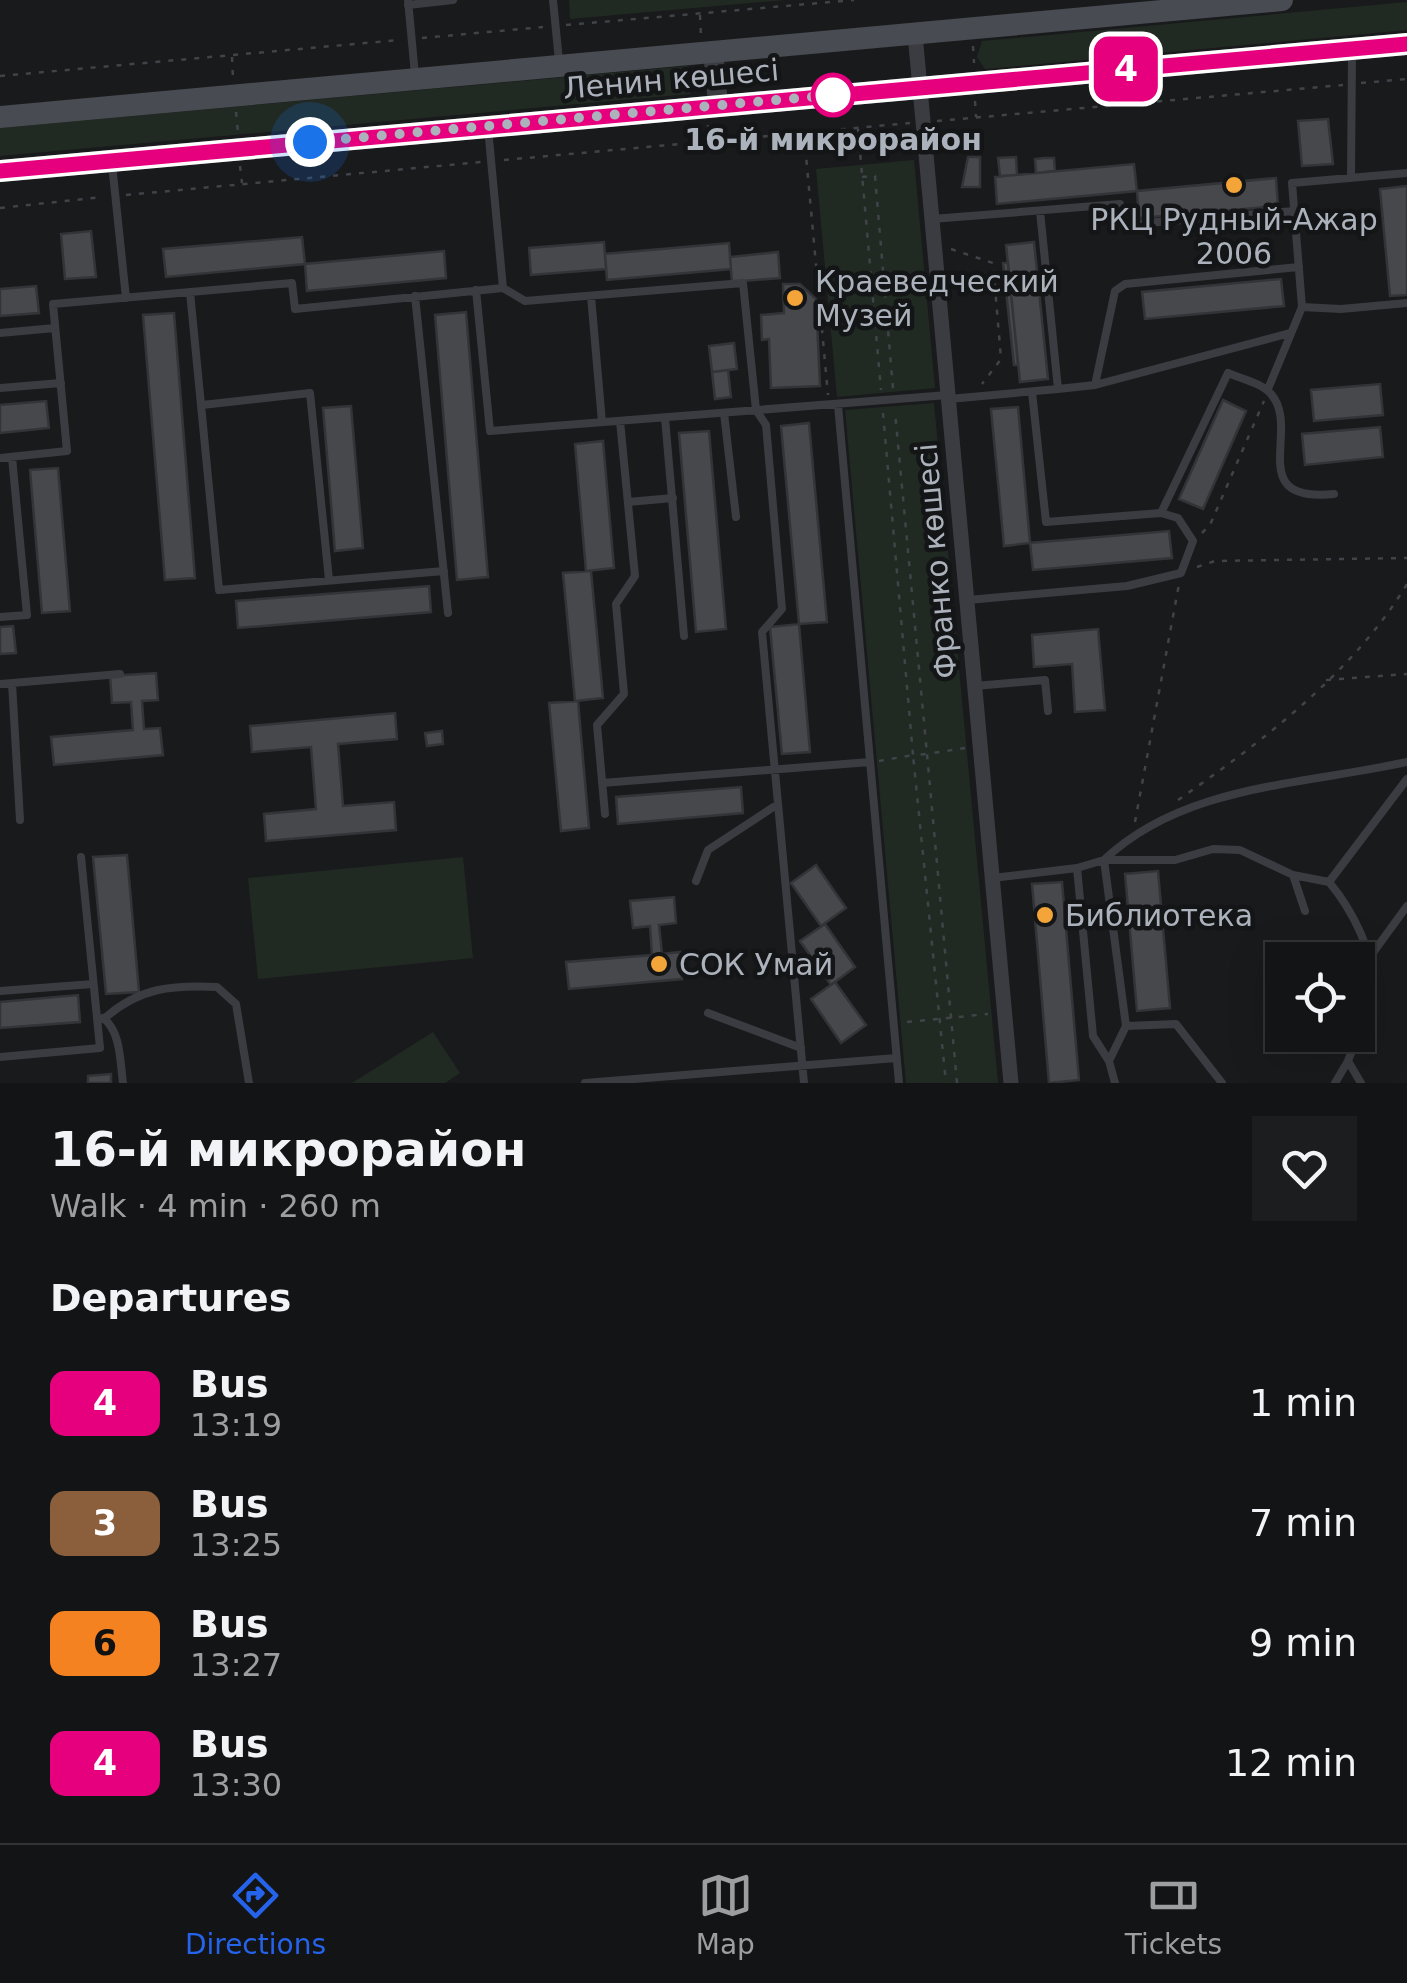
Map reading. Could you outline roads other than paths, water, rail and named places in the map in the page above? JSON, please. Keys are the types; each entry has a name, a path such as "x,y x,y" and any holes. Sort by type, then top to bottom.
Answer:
{"main road":[{"name":"Ленин көшесі","path":"0,117 1282,0"},
{"name":"Ленин көшесі","path":"0,172 1407,44"}],"street":[{"name":"Франко көшесі","path":"915,34 1011,1083"},
{"path":"713,51 718,104"}],"lane":[{"path":"416,79 408,2 453,0"},
{"path":"554,0 560,65"},
{"path":"1352,48 1352,178"},
{"path":"488,125 504,288"},
{"path":"112,160 126,298"},
{"path":"1268,389 1302,307 1292,183 1407,173"},
{"path":"932,219 1120,204 1122,226 1294,211"},
{"path":"1040,211 1058,389"},
{"path":"1095,385 1115,290 1125,284 1299,267"},
{"path":"0,458 67,451 53,304 292,283 295,308 504,288 525,302 744,283 756,410 766,426 782,609 762,632 804,1083"},
{"path":"476,290 490,431 1095,385 1290,333"},
{"path":"190,292 220,590 444,571"},
{"path":"414,296 448,613"},
{"path":"591,296 602,422"},
{"path":"1302,307 1341,309 1407,303"},
{"path":"0,332 56,328"},
{"path":"1162,513 1228,374 1268,389 1282,411 1278,468 1286,482 1302,492 1334,494"},
{"path":"0,388 60,383"},
{"path":"968,600 1126,586 1180,574 1193,541 1178,518 1162,513 1046,522 1032,392"},
{"path":"202,404 310,394 329,580"},
{"path":"833,405 898,1083"},
{"path":"724,413 736,517"},
{"path":"666,418 684,636"},
{"path":"605,814 598,725 624,694 616,604 635,576 620,421"},
{"path":"0,617 26,615 12,456"},
{"path":"628,502 673,498"},
{"path":"0,684 120,674"},
{"path":"975,686 1045,680 1048,711"},
{"path":"12,683 20,820"},
{"path":"602,783 870,762"},
{"path":"1104,860 1132,833 1210,800 1407,762"},
{"path":"1329,882 1407,780"},
{"path":"696,881 708,850 778,804"},
{"path":"992,878 1077,868 1104,860 1175,860 1214,850 1240,850 1293,875 1329,882 1359,924 1363,942"},
{"path":"0,1057 100,1048 101,1018 82,858"},
{"path":"1104,860 1126,1026 1109,1061"},
{"path":"1077,868 1092,1036 1109,1061 1115,1083"},
{"path":"1293,875 1305,911"},
{"path":"1375,950 1407,906"},
{"path":"0,991 94,984"},
{"path":"101,1018 153,988 218,988 236,1004 241,1054 249,1083"},
{"path":"708,1013 801,1048"},
{"path":"101,1018 117,1041 123,1083"},
{"path":"1126,1026 1176,1024 1222,1083"},
{"path":"1335,1083 1351,1052"},
{"path":"585,1083 896,1058"},
{"path":"1348,1061 1361,1083"}],"place":[{"name":"16-й микрорайон","path":"833,95"},
{"name":"РКЦ Рудный-Ажар 2006","path":"1234,185"},
{"name":"Краеведческий Музей","path":"795,298"},
{"name":"Библиотека","path":"1045,915"},
{"name":"СОК Умай","path":"659,964"}]}
